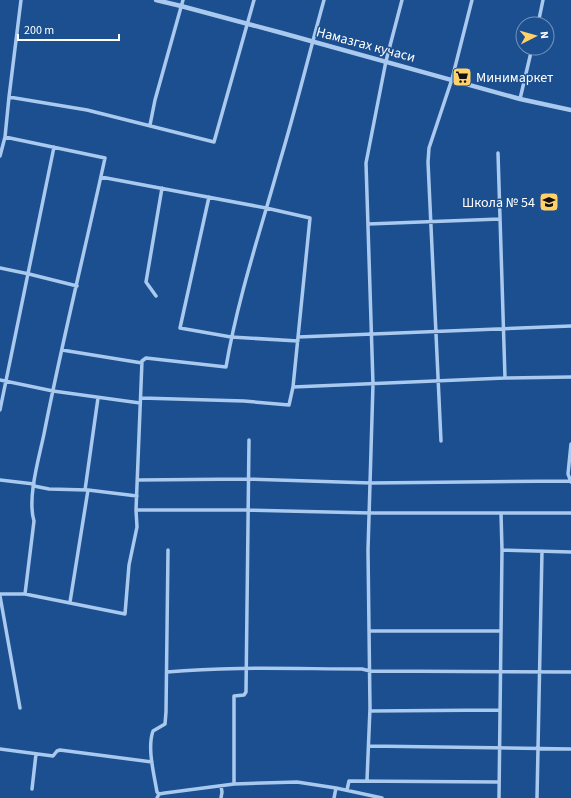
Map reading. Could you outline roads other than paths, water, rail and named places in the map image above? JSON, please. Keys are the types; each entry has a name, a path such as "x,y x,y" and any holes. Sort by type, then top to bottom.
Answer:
{"street":[{"path":"0,155 5,137 8,97 21,0"},
{"name":"Намазгах кучаси","path":"156,0 386,61 520,99 571,110"},
{"path":"150,125 155,100 183,0"},
{"path":"8,97 87,110 214,142 254,0"},
{"path":"20,708 0,595 25,594 125,614 129,565 136,527 142,360 146,358 226,367 231,337 324,0"},
{"path":"367,780 370,711 368,550 373,384 366,163 386,61 402,0"},
{"path":"441,441 428,162 429,148 452,79 472,0"},
{"path":"540,16 543,0"},
{"path":"520,99 530,56"},
{"path":"5,137 106,158 62,350 34,485 31,512 34,521 25,594"},
{"path":"0,410 54,146"},
{"path":"498,153 506,378"},
{"path":"0,380 53,391 98,398 140,401 244,401 286,406 289,405 293,387 310,218 266,208 101,177"},
{"path":"156,296 146,282 162,188"},
{"path":"209,197 180,328 231,337 298,339 571,326"},
{"path":"368,224 500,219"},
{"path":"0,268 77,286"},
{"path":"62,350 142,362"},
{"path":"293,387 506,378 571,377"},
{"path":"70,602 87,490 98,398"},
{"path":"234,784 234,696 244,695 246,692 249,440"},
{"path":"138,480 248,479 371,482 570,482 568,474 571,444"},
{"path":"0,480 34,485 49,489 87,490 137,496"},
{"path":"136,510 248,510 370,513 571,513"},
{"path":"499,798 498,782 502,631 501,513"},
{"path":"168,550 165,724 153,731 151,736 152,762 158,796 234,784 297,782 347,790 382,798"},
{"path":"502,550 571,552"},
{"path":"537,798 542,551"},
{"path":"370,631 502,631"},
{"path":"167,672 208,668 362,669 370,671 571,672"},
{"path":"370,711 500,710"},
{"path":"369,746 571,749"},
{"path":"0,749 53,756 60,750 152,762"},
{"path":"32,789 36,754"},
{"path":"347,790 349,781 367,780 498,782"},
{"path":"220,798 222,792 221,786"},
{"path":"334,798 336,788"}],"place":[{"name":"Минимаркет","path":"462,77"},
{"name":"Школа № 54","path":"549,202"}]}
